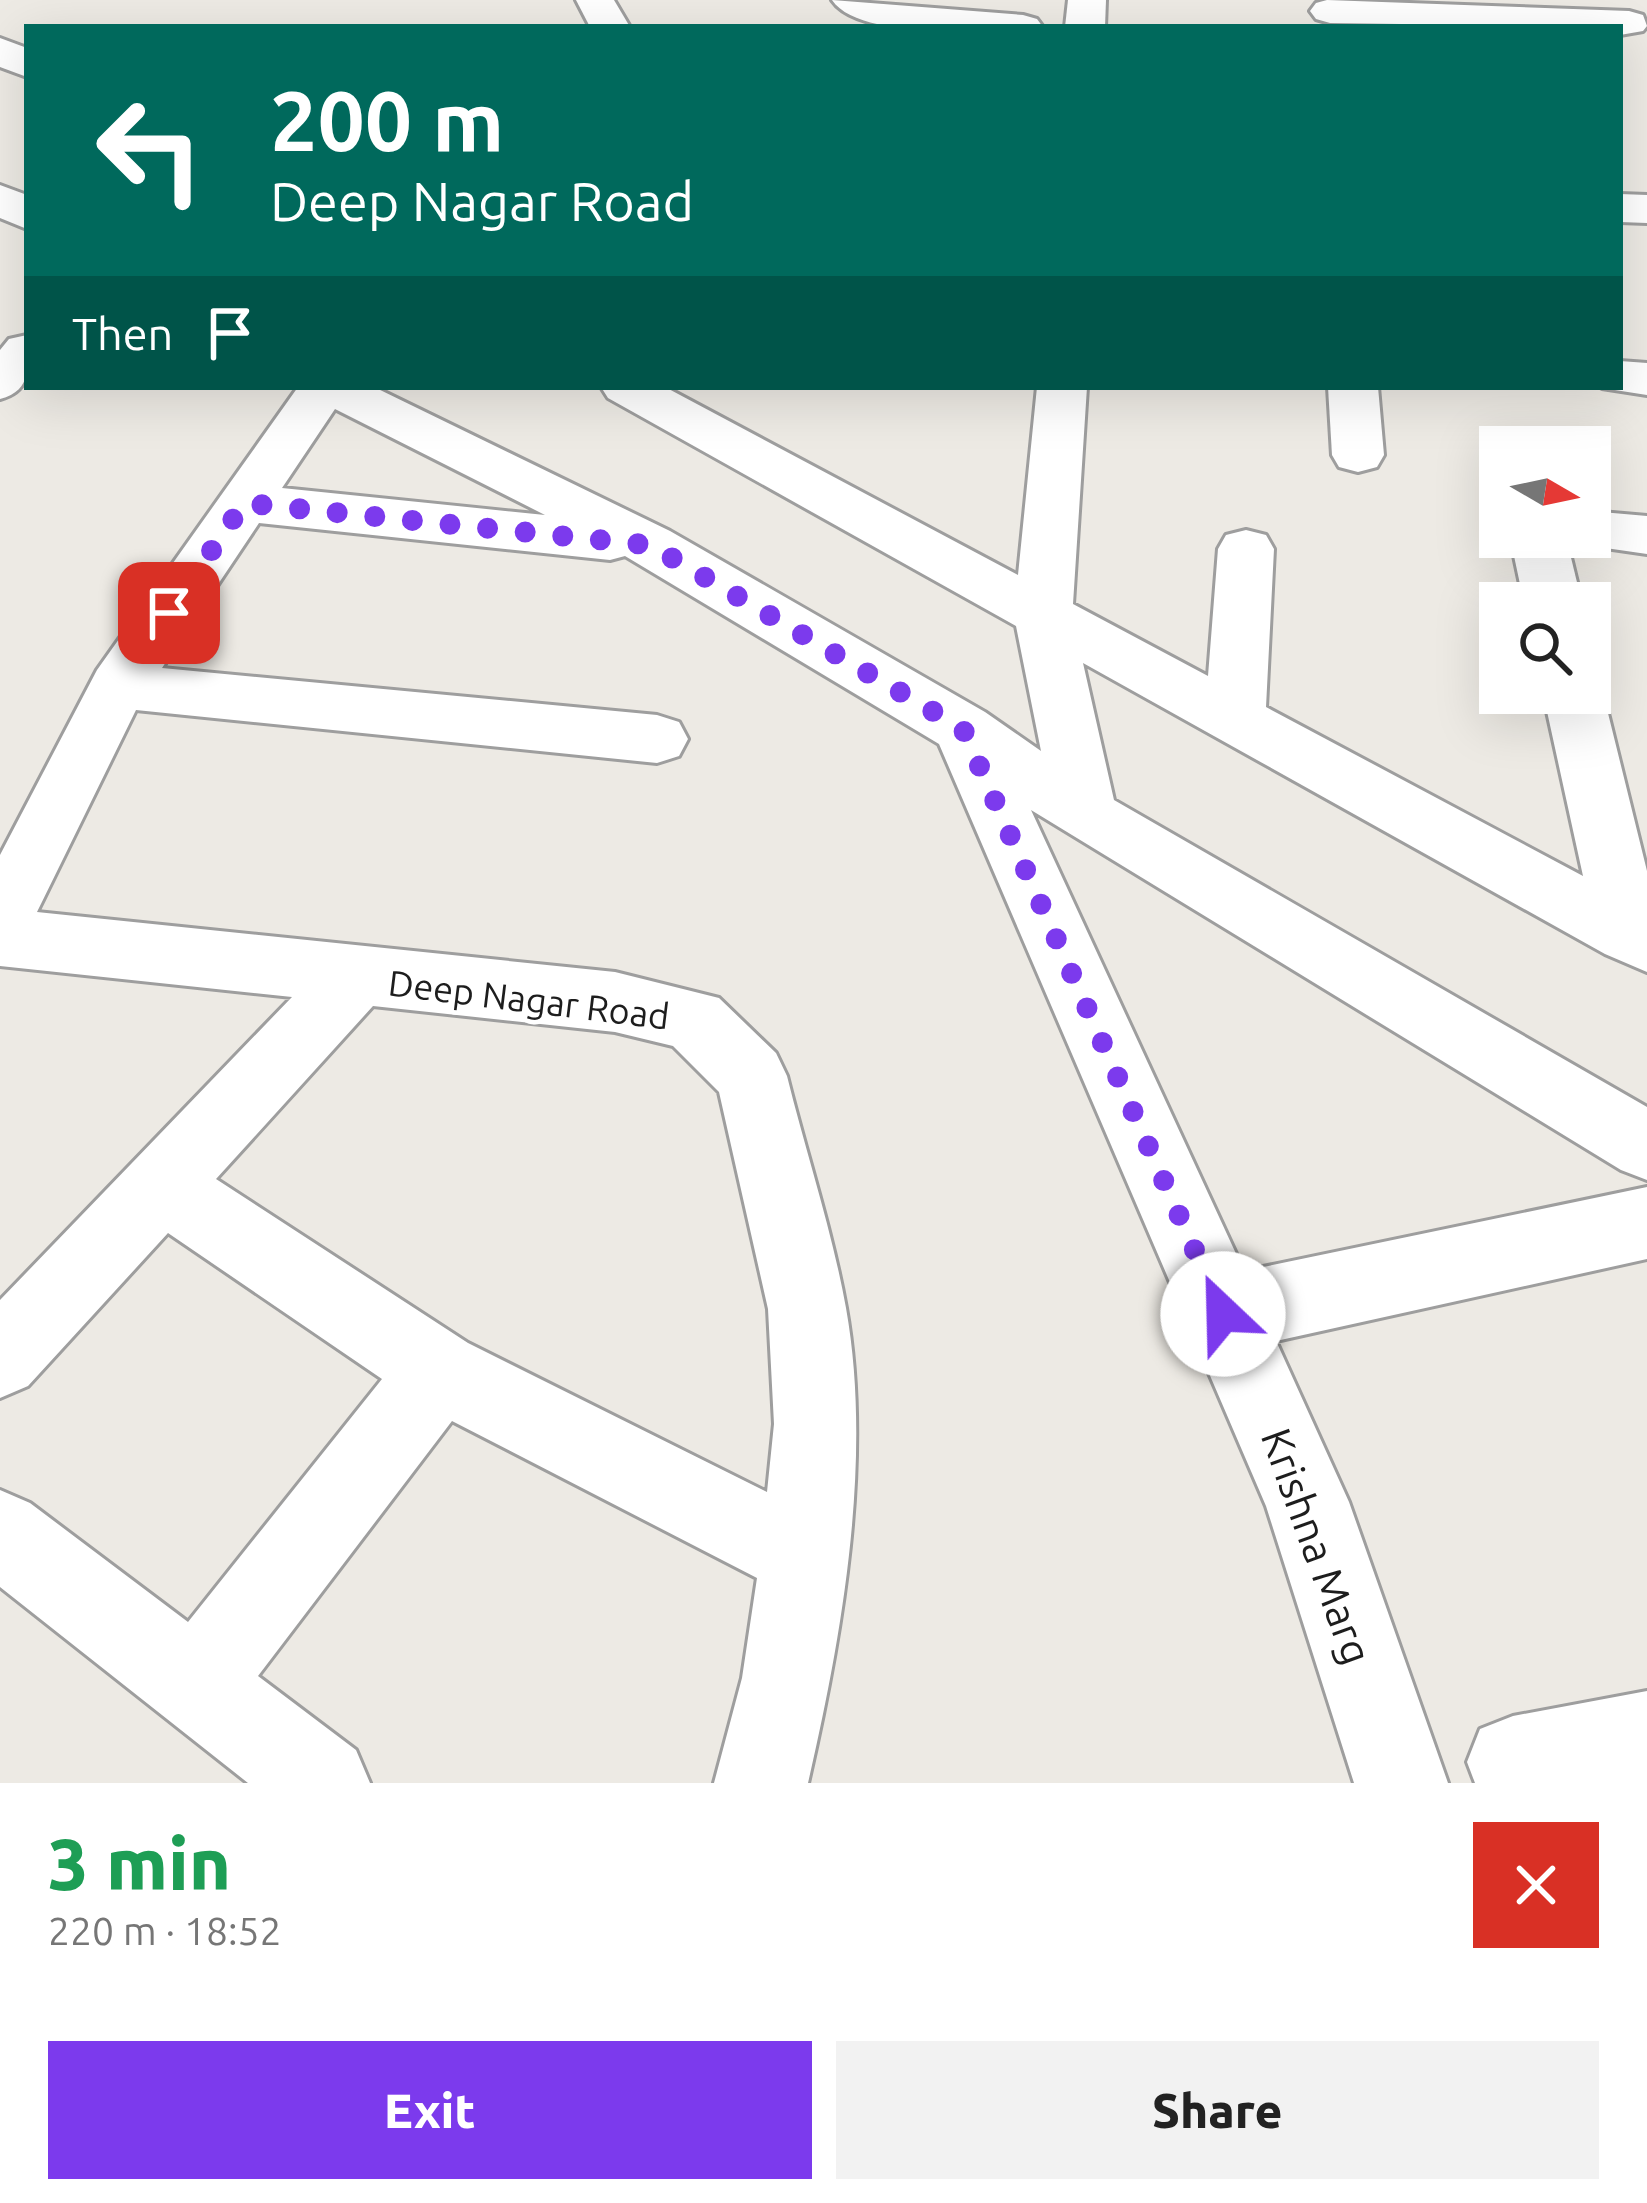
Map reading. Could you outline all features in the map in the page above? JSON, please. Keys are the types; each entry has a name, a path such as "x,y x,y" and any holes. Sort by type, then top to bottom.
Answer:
{"street":[{"path":"850,0 860,10 886,16 986,24"},
{"path":"1331,13 1584,24"},
{"path":"0,383 24,354"},
{"path":"0,920 118,686 322,390"},
{"path":"339,390 650,545 963,729 1087,815 1647,1146"},
{"path":"648,390 1043,615 1638,939"},
{"path":"1062,390 1043,615 1087,815"},
{"path":"1354,390 1358,455"},
{"path":"244,503 650,545"},
{"path":"1611,532 1647,535"},
{"path":"1235,718 1246,549"},
{"path":"118,686 657,739"},
{"path":"1583,714 1620,788 1638,939"},
{"name":"Krishna Marg","path":"963,729 1307,1502 1401,1783"},
{"name":"Deep Nagar Road","path":"0,937 615,1002 694,1020 751,1076 807,1309 815,1424 787,1678 761,1783"},
{"path":"0,1358 356,977"},
{"path":"161,1185 440,1371 803,1556"},
{"path":"1223,1314 1647,1223"},
{"path":"195,1684 440,1371"},
{"path":"0,1533 322,1783"},
{"path":"1513,1762 1647,1737"}],"route":[{"path":"169,613 244,503 650,545 963,729 1223,1314"}]}
